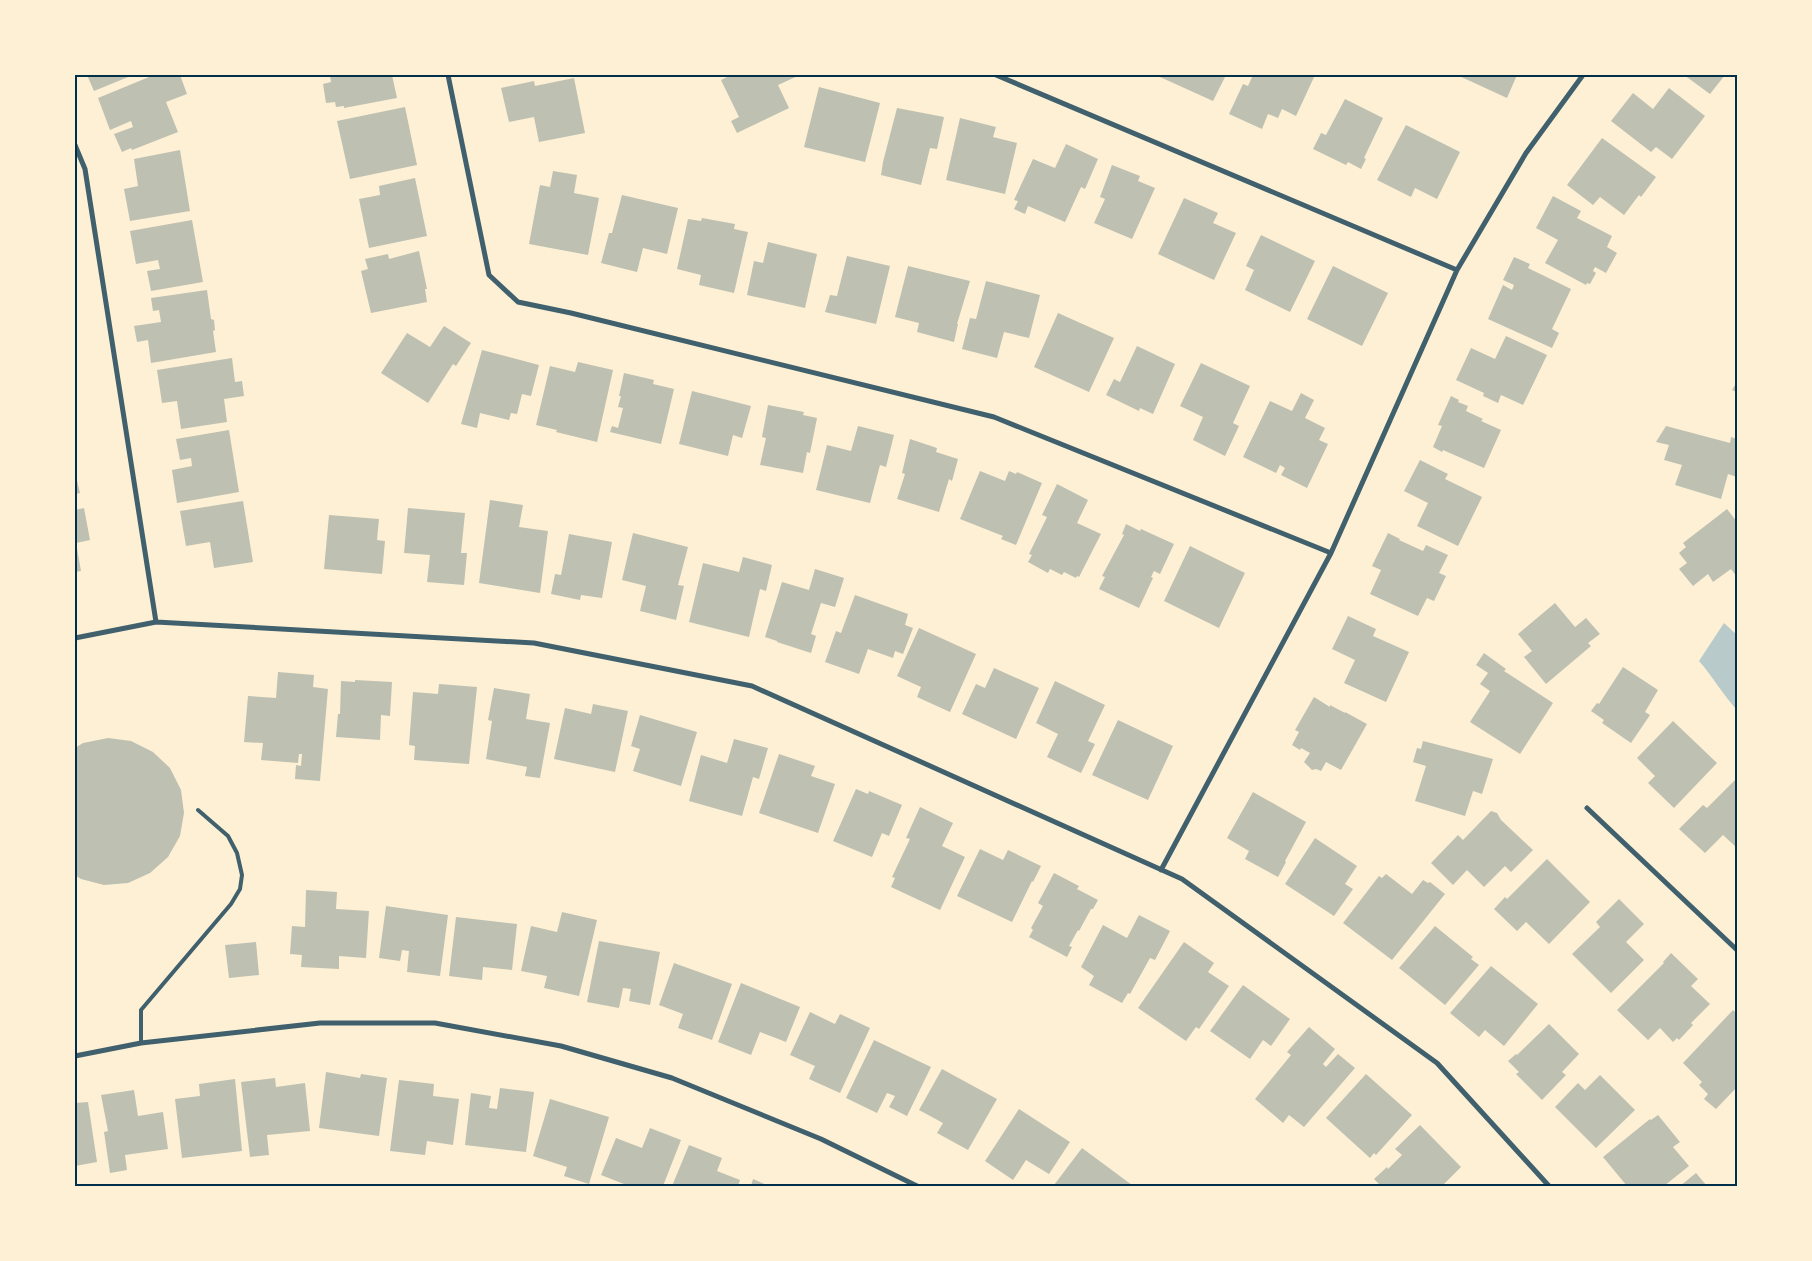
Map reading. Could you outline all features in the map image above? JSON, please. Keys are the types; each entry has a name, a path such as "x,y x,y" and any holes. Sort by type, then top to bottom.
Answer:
{"street":[{"path":"448,75 489,275 518,302 571,313 994,417 1331,553"},
{"path":"996,75 1457,270"},
{"path":"1161,870 1331,553 1457,270 1526,153 1583,75"},
{"path":"75,145 85,169 156,622"},
{"path":"75,638 156,622 534,643 752,686 1182,879 1437,1063 1549,1186"},
{"path":"1587,808 1737,950"},
{"path":"75,1056 141,1042 320,1023 435,1023 551,1044 672,1078 821,1139 917,1186"}],"lane":[{"path":"141,1042 141,1010 232,904 240,889 242,875 237,853 228,836 198,810"}],"shaded area":[{"path":"1724,623 1737,635 1737,710 1699,661"}],"building":[{"path":"87,75 133,75 94,91"},
{"path":"154,75 180,75 187,94 166,102 178,132 122,152 114,134 133,127 131,121 110,130 98,98"},
{"path":"330,75 392,75 397,98 344,108 344,106 336,107 335,102 326,103 323,84 331,82"},
{"path":"731,75 800,75 778,85 789,108 737,133 731,121 739,117 721,80"},
{"path":"1161,75 1226,75 1213,101 1160,77"},
{"path":"1253,75 1315,75 1296,116 1282,109 1278,118 1268,114 1262,129 1229,114 1243,84 1248,86"},
{"path":"1457,75 1517,75 1507,98"},
{"path":"1684,75 1725,75 1710,94"},
{"path":"574,78 585,133 539,142 534,117 509,122 501,88 534,81 535,86"},
{"path":"819,87 880,103 865,162 804,147"},
{"path":"1669,88 1705,116 1672,159 1656,147 1651,152 1611,121 1633,93 1653,109"},
{"path":"1345,99 1383,118 1364,158 1366,159 1361,169 1348,162 1346,165 1313,149 1321,133 1326,135"},
{"path":"405,107 417,165 350,179 337,121"},
{"path":"897,108 944,117 937,149 930,148 921,185 881,175"},
{"path":"960,118 996,127 993,137 1017,143 1005,194 946,180"},
{"path":"1406,125 1460,152 1437,199 1415,188 1411,197 1377,180"},
{"path":"1602,138 1656,177 1624,215 1600,197 1593,205 1567,185"},
{"path":"1066,144 1098,159 1085,189 1081,187 1065,222 1028,206 1025,214 1014,209 1018,201 1014,200 1033,159 1055,168"},
{"path":"180,150 190,211 130,221 124,189 138,186 134,159"},
{"path":"1112,165 1140,176 1138,181 1155,188 1132,239 1094,223 1105,199 1100,197"},
{"path":"553,171 577,175 574,193 599,198 588,255 529,244 540,185 550,187"},
{"path":"415,178 427,236 369,248 359,199 380,195 379,186"},
{"path":"622,195 678,208 667,254 643,248 637,272 601,263 609,233 612,233"},
{"path":"1553,196 1581,211 1577,218 1612,236 1607,247 1617,253 1606,273 1595,267 1593,271 1596,273 1590,284 1587,283 1586,285 1545,263 1558,240 1536,228"},
{"path":"1184,198 1218,213 1213,223 1236,233 1214,280 1158,254"},
{"path":"702,218 735,224 734,229 748,232 734,293 699,285 701,275 677,269 688,219 701,221"},
{"path":"192,220 203,282 151,291 147,271 160,269 158,260 136,264 130,231"},
{"path":"1261,235 1315,261 1290,312 1245,290 1254,270 1246,266"},
{"path":"768,242 817,254 805,308 747,295 754,261 763,263"},
{"path":"419,251 427,289 425,289 427,302 371,313 361,271 368,269 365,259 388,254 389,259"},
{"path":"847,256 890,266 876,324 825,312 830,295 837,296"},
{"path":"1514,257 1530,264 1528,268 1571,289 1552,329 1559,333 1552,348 1488,319 1503,285 1512,290 1514,285 1503,280"},
{"path":"908,266 970,281 957,324 954,342 917,332 919,323 895,317"},
{"path":"1333,266 1388,293 1362,346 1307,319"},
{"path":"986,281 1040,295 1029,338 1004,332 997,358 962,349 970,318 976,319"},
{"path":"207,290 211,319 214,320 215,330 213,331 216,352 151,363 148,340 137,342 134,326 161,322 159,310 153,311 151,298"},
{"path":"1058,313 1114,338 1089,392 1034,367"},
{"path":"444,326 471,343 456,366 453,364 428,403 381,373 407,333 430,347"},
{"path":"1506,336 1547,355 1523,405 1501,395 1498,403 1483,396 1484,393 1456,380 1471,348 1495,359"},
{"path":"1137,346 1175,364 1153,414 1140,408 1139,411 1106,395 1114,379 1120,382"},
{"path":"482,350 539,365 531,396 522,394 517,414 511,413 509,420 480,413 477,428 461,424"},
{"path":"232,358 235,382 242,381 244,396 224,399 227,422 181,429 177,401 162,403 157,370"},
{"path":"578,362 613,370 597,442 536,425 550,366 575,372"},
{"path":"1201,363 1250,386 1233,423 1239,426 1225,456 1193,440 1203,417 1180,406"},
{"path":"624,373 654,380 653,384 674,389 661,444 610,432 612,426 618,428 623,408 618,407"},
{"path":"1737,382 1737,392 1732,390"},
{"path":"692,391 751,406 742,438 733,435 728,456 679,444"},
{"path":"1301,393 1314,400 1305,418 1325,428 1319,440 1328,444 1307,488 1281,475 1285,468 1280,465 1276,473 1243,457 1270,401 1292,411"},
{"path":"1451,396 1459,400 1458,402 1468,406 1466,411 1483,419 1481,421 1501,430 1484,468 1433,447 1442,426 1438,425"},
{"path":"768,405 804,412 803,415 817,418 810,453 807,452 803,473 760,465 766,438 762,437"},
{"path":"858,426 894,435 886,467 880,465 870,503 816,490 827,445 851,451"},
{"path":"1666,426 1730,443 1731,437 1737,439 1737,477 1728,474 1721,499 1675,485 1682,465 1664,460 1669,445 1656,442"},
{"path":"229,430 239,492 177,503 172,470 192,466 191,458 180,460 176,439"},
{"path":"910,439 937,448 936,452 958,459 952,481 949,479 939,512 897,499 905,474 902,473"},
{"path":"1420,460 1448,474 1445,479 1482,497 1458,546 1417,526 1428,503 1404,491"},
{"path":"980,471 1005,481 1009,471 1016,474 1017,472 1042,483 1016,545 1001,539 1003,536 960,519"},
{"path":"75,472 80,493 75,494"},
{"path":"1057,484 1088,500 1077,523 1101,534 1079,577 1077,576 1076,578 1064,572 1062,575 1050,569 1048,573 1028,562 1032,555 1029,554 1047,517 1042,515"},
{"path":"490,500 523,505 519,527 548,531 540,593 479,583"},
{"path":"243,501 253,562 214,568 210,542 186,546 180,511"},
{"path":"84,508 90,540 76,543 81,571 75,572 75,510"},
{"path":"408,508 465,513 461,553 467,553 464,585 427,582 430,555 404,553"},
{"path":"1727,509 1737,522 1737,577 1731,569 1713,582 1708,574 1693,586 1679,569 1687,563 1679,553 1686,547 1683,543"},
{"path":"329,515 379,519 377,540 385,541 382,574 324,569"},
{"path":"1126,524 1174,544 1160,574 1154,571 1151,577 1153,578 1139,608 1099,589 1105,577 1102,576 1124,535 1122,534"},
{"path":"633,533 688,547 678,585 684,586 676,620 640,611 646,586 622,580"},
{"path":"1388,533 1423,551 1426,545 1448,555 1439,573 1446,576 1434,601 1427,598 1418,616 1370,594 1381,570 1372,566"},
{"path":"569,534 612,542 602,598 581,595 580,600 551,594 555,574 561,575"},
{"path":"1190,546 1245,573 1219,628 1164,601"},
{"path":"743,557 772,565 766,591 760,589 749,637 689,622 703,563 739,572"},
{"path":"815,569 844,578 835,607 821,603 811,634 816,636 811,653 765,637 782,582 809,590"},
{"path":"855,595 908,614 905,625 913,628 903,654 895,651 893,658 868,649 859,674 825,662 836,631 841,633"},
{"path":"1555,603 1575,627 1586,618 1600,634 1588,643 1591,646 1546,684 1524,657 1532,651 1518,634"},
{"path":"1348,616 1376,629 1373,636 1409,652 1386,702 1344,683 1355,660 1332,649"},
{"path":"919,628 976,654 950,712 917,697 921,687 897,676"},
{"path":"1484,653 1506,669 1504,671 1553,703 1520,754 1470,722 1490,691 1480,684 1488,673 1476,665"},
{"path":"1623,667 1658,690 1645,712 1650,715 1631,743 1602,723 1604,720 1591,711 1597,703 1599,704"},
{"path":"994,668 1039,688 1016,739 962,714 976,684 985,688"},
{"path":"278,672 314,675 313,687 328,689 320,781 295,779 296,765 301,766 302,754 299,754 298,763 261,760 263,743 244,742 248,696 276,698"},
{"path":"355,680 392,682 390,716 381,715 380,740 336,737 338,714 340,714 341,681 355,682"},
{"path":"1055,681 1105,705 1088,741 1095,744 1081,773 1047,757 1058,734 1036,723"},
{"path":"439,684 477,687 469,764 414,760 415,746 409,745 413,692 438,694"},
{"path":"494,688 530,694 526,719 550,723 540,778 525,776 527,767 486,759 492,721 488,720"},
{"path":"1314,697 1330,707 1330,705 1367,724 1341,770 1326,762 1321,771 1312,770 1304,762 1310,753 1292,745 1299,732 1295,730"},
{"path":"593,704 628,711 615,772 554,759 565,708 591,714"},
{"path":"640,715 697,732 681,786 633,771 640,749 631,746"},
{"path":"1118,720 1173,746 1148,800 1092,775"},
{"path":"1673,721 1717,763 1674,808 1648,783 1655,776 1637,758"},
{"path":"108,738 131,741 153,752 170,768 181,790 184,813 180,836 168,857 150,873 128,883 104,885 81,879 75,875 75,748 83,743"},
{"path":"734,739 768,748 759,779 753,777 742,816 689,801 701,755 727,763"},
{"path":"1423,741 1493,759 1482,794 1473,791 1465,816 1415,801 1426,766 1413,762 1417,748 1421,749"},
{"path":"779,754 815,766 811,776 835,784 818,833 759,813"},
{"path":"1735,780 1737,782 1737,848 1723,835 1705,853 1679,829 1703,805 1707,808"},
{"path":"856,789 868,794 869,791 902,805 889,836 882,833 872,857 833,841"},
{"path":"1253,792 1306,822 1278,877 1245,859 1249,851 1227,838"},
{"path":"920,807 953,823 942,846 965,857 940,910 891,887 895,878 892,877 910,839 906,838"},
{"path":"1491,811 1497,813 1501,820 1533,850 1511,872 1505,866 1484,887 1467,870 1453,885 1431,863 1458,835 1463,840"},
{"path":"1315,838 1357,866 1345,884 1353,889 1334,916 1285,884"},
{"path":"980,849 1003,860 1008,850 1041,866 1012,922 957,896"},
{"path":"1547,859 1590,902 1549,944 1526,922 1517,931 1494,909 1505,897 1507,899"},
{"path":"1054,873 1079,886 1077,889 1098,900 1069,946 1072,947 1067,957 1029,937 1033,930 1031,928 1043,906 1038,903"},
{"path":"1386,874 1412,894 1423,880 1428,883 1430,882 1445,894 1392,960 1343,923 1379,876 1382,878"},
{"path":"306,890 337,892 336,909 369,911 366,958 339,956 339,969 301,967 302,955 290,954 292,926 305,927"},
{"path":"1619,899 1644,924 1626,942 1644,960 1611,993 1572,954 1600,927 1596,922"},
{"path":"386,906 448,915 440,976 407,972 409,951 402,950 400,961 379,958"},
{"path":"562,912 597,920 579,996 544,988 547,976 521,971 531,926 557,932"},
{"path":"1139,915 1170,931 1155,960 1150,958 1130,994 1128,993 1122,1003 1089,985 1094,976 1081,967 1103,925 1127,938"},
{"path":"456,917 517,924 512,970 483,967 482,980 449,976"},
{"path":"1435,926 1473,957 1471,959 1479,965 1445,1005 1399,968"},
{"path":"599,941 660,952 650,1005 629,1001 631,989 623,988 619,1008 587,1002"},
{"path":"256,942 259,975 229,978 225,945"},
{"path":"1184,942 1214,963 1208,972 1229,986 1199,1029 1196,1027 1186,1041 1138,1008"},
{"path":"1671,953 1698,979 1691,986 1710,1004 1691,1023 1693,1025 1679,1040 1677,1038 1673,1042 1660,1028 1648,1040 1617,1010 1664,963"},
{"path":"674,963 732,984 712,1040 678,1028 683,1014 659,1005"},
{"path":"1491,966 1538,1004 1504,1046 1485,1030 1479,1037 1450,1013"},
{"path":"741,983 800,1007 786,1042 760,1032 751,1055 718,1042"},
{"path":"1243,985 1290,1019 1271,1046 1263,1040 1250,1059 1210,1031"},
{"path":"1733,1010 1737,1014 1737,1087 1716,1109 1704,1099 1708,1094 1699,1085 1702,1082 1683,1063"},
{"path":"810,1012 835,1024 840,1014 870,1028 840,1093 809,1079 815,1066 790,1055"},
{"path":"1549,1024 1579,1054 1562,1072 1566,1075 1542,1100 1516,1074 1519,1072 1508,1061 1517,1055"},
{"path":"1309,1027 1335,1049 1323,1064 1326,1067 1338,1054 1355,1068 1304,1127 1289,1115 1283,1123 1255,1099 1291,1055 1287,1052"},
{"path":"874,1040 931,1067 907,1116 889,1107 895,1096 887,1093 877,1113 846,1098"},
{"path":"942,1069 997,1099 968,1150 937,1133 943,1123 919,1110"},
{"path":"326,1072 360,1078 361,1074 387,1078 379,1136 319,1128"},
{"path":"1366,1074 1412,1115 1376,1155 1374,1153 1370,1158 1326,1118"},
{"path":"1600,1075 1635,1110 1596,1148 1555,1107 1578,1083 1585,1090"},
{"path":"275,1078 276,1087 305,1083 310,1131 267,1135 269,1155 250,1157 241,1082"},
{"path":"235,1079 242,1151 182,1158 175,1099 200,1096 199,1084"},
{"path":"399,1080 434,1084 433,1096 459,1099 453,1145 427,1141 425,1155 390,1151"},
{"path":"500,1088 534,1092 526,1152 465,1145 471,1093 491,1096 489,1108 497,1109"},
{"path":"134,1090 138,1116 163,1112 168,1149 125,1155 127,1170 110,1173 104,1132 108,1131 101,1095"},
{"path":"550,1099 609,1117 589,1184 564,1176 567,1167 533,1156"},
{"path":"88,1102 97,1162 75,1166 75,1103"},
{"path":"1019,1109 1070,1142 1049,1174 1026,1160 1013,1180 985,1161"},
{"path":"1658,1115 1680,1142 1673,1147 1689,1166 1664,1186 1627,1186 1603,1157 1650,1119"},
{"path":"1420,1125 1461,1167 1442,1186 1381,1186 1374,1179 1387,1167 1388,1169 1402,1155 1395,1149"},
{"path":"650,1128 681,1140 663,1186 629,1186 601,1175 616,1138 642,1148"},
{"path":"689,1145 722,1158 717,1171 740,1180 738,1186 672,1186"},
{"path":"1082,1148 1132,1185 1054,1185"},
{"path":"1696,1173 1707,1186 1680,1186"},
{"path":"753,1179 769,1186 751,1186"}]}
